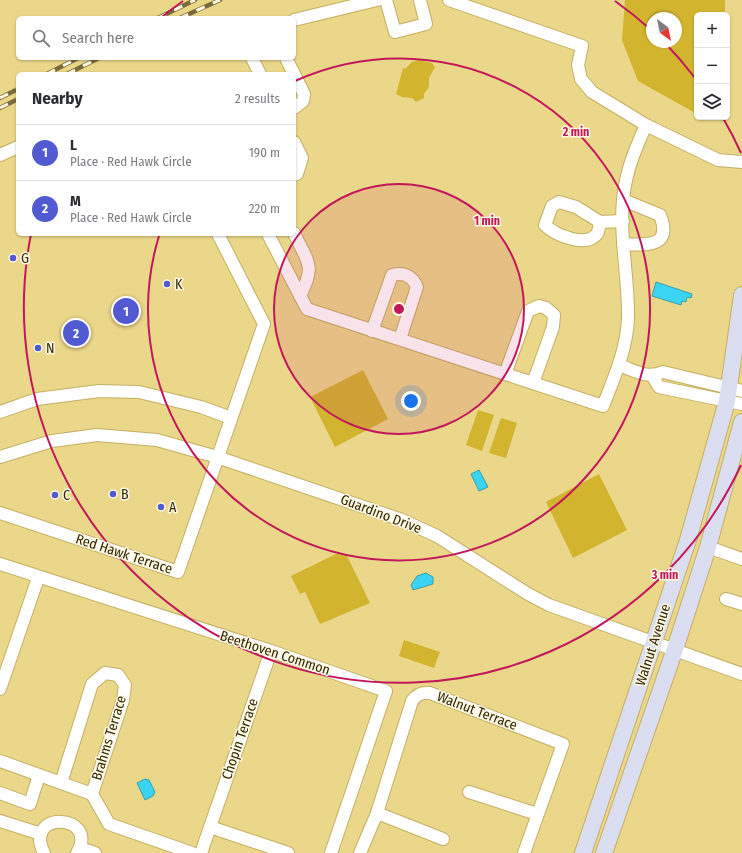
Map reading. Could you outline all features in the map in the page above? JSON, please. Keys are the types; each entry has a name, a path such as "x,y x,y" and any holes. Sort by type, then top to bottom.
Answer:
{"main road":[{"name":"Walnut Avenue","path":"583,853 735,396 742,295"},
{"name":"Walnut Avenue","path":"604,853 675,649 708,547 742,422"}],"street":[{"path":"296,20 377,0"},
{"path":"386,0 395,32 426,24 420,0"},
{"path":"449,0 582,46 578,65 581,79 592,92 646,124 718,160 742,162"},
{"path":"253,60 259,72"},
{"path":"287,60 293,72"},
{"path":"296,78 304,94 303,101 296,106"},
{"path":"269,236 307,309 603,406 619,365 628,318 623,244 623,200 626,176 646,124"},
{"path":"296,146 302,158 296,174"},
{"path":"0,155 16,148"},
{"path":"623,200 660,215 664,229 661,239 649,245 623,244"},
{"path":"600,222 623,221"},
{"path":"217,457 264,324 219,236"},
{"path":"295,236 310,267 308,280 300,296"},
{"path":"372,331 392,275 400,273 408,275 417,287 400,340"},
{"path":"505,374 528,311 539,306 546,308 554,315 554,327 533,383"},
{"path":"619,365 653,376 663,372 735,396"},
{"path":"0,412 37,399 99,391 139,392 201,407 231,418"},
{"name":"Guardino Drive","path":"0,457 52,441 97,435 157,440 217,457 402,520 437,536 528,594 549,605 742,674"},
{"name":"Red Hawk Terrace","path":"0,513 178,572 217,457"},
{"path":"708,547 742,559"},
{"name":"Beethoven Common","path":"0,564 38,578 271,651 386,691 331,853"},
{"path":"0,689 38,578"},
{"path":"726,599 742,604"},
{"name":"Chopin Terrace","path":"210,827 271,651"},
{"name":"Brahms Terrace","path":"61,783 92,684 105,672 118,675 125,685 123,700 92,794"},
{"name":"Walnut Terrace","path":"360,853 377,813 412,701 419,693 424,692 563,744 524,853"},
{"path":"0,762 92,794 109,824 192,853"},
{"path":"0,793 30,804 39,775"},
{"path":"469,792 537,814"},
{"path":"377,813 443,839"},
{"path":"0,821 41,834"},
{"path":"44,853 41,847 41,834 44,829 54,822 67,822 77,830 80,835 78,850 95,853"},
{"path":"201,853 210,827 288,853"}],"shaded area":[{"path":"625,0 725,0 725,12 694,12 694,112 638,81 622,40"},
{"path":"419,60 432,63 435,67 429,78 429,87 424,94 424,98 416,102 412,98 402,97 396,94 403,68 405,69 412,62"},
{"path":"363,370 388,419 335,447 310,397"},
{"path":"478,410 494,415 482,451 466,445"},
{"path":"501,418 517,423 506,458 489,453"},
{"path":"599,474 627,530 573,558 546,502"},
{"path":"338,553 347,556 370,603 320,624 305,592 300,594 291,576"},
{"path":"404,640 440,652 434,668 399,656"}],"water":[{"path":"656,282 692,294 691,298 687,297 686,302 682,301 681,305 652,296"},
{"path":"479,470 488,487 479,491 471,474"},
{"path":"426,573 433,577 433,584 413,590 411,585 417,576"},
{"path":"145,779 149,780 155,792 153,796 145,800 137,783"}],"railway":[{"path":"162,16 195,0"},
{"path":"184,16 220,0"},
{"path":"51,72 74,60"},
{"path":"71,72 95,60"},
{"path":"0,98 16,90"},
{"path":"0,108 16,100"}],"place":[{"name":"G","path":"13,258"},
{"name":"K","path":"167,284"},
{"name":"L","path":"126,311"},
{"name":"M","path":"76,333"},
{"name":"N","path":"38,348"},
{"name":"B","path":"113,494"},
{"name":"C","path":"55,495"},
{"name":"A","path":"161,507"}]}
